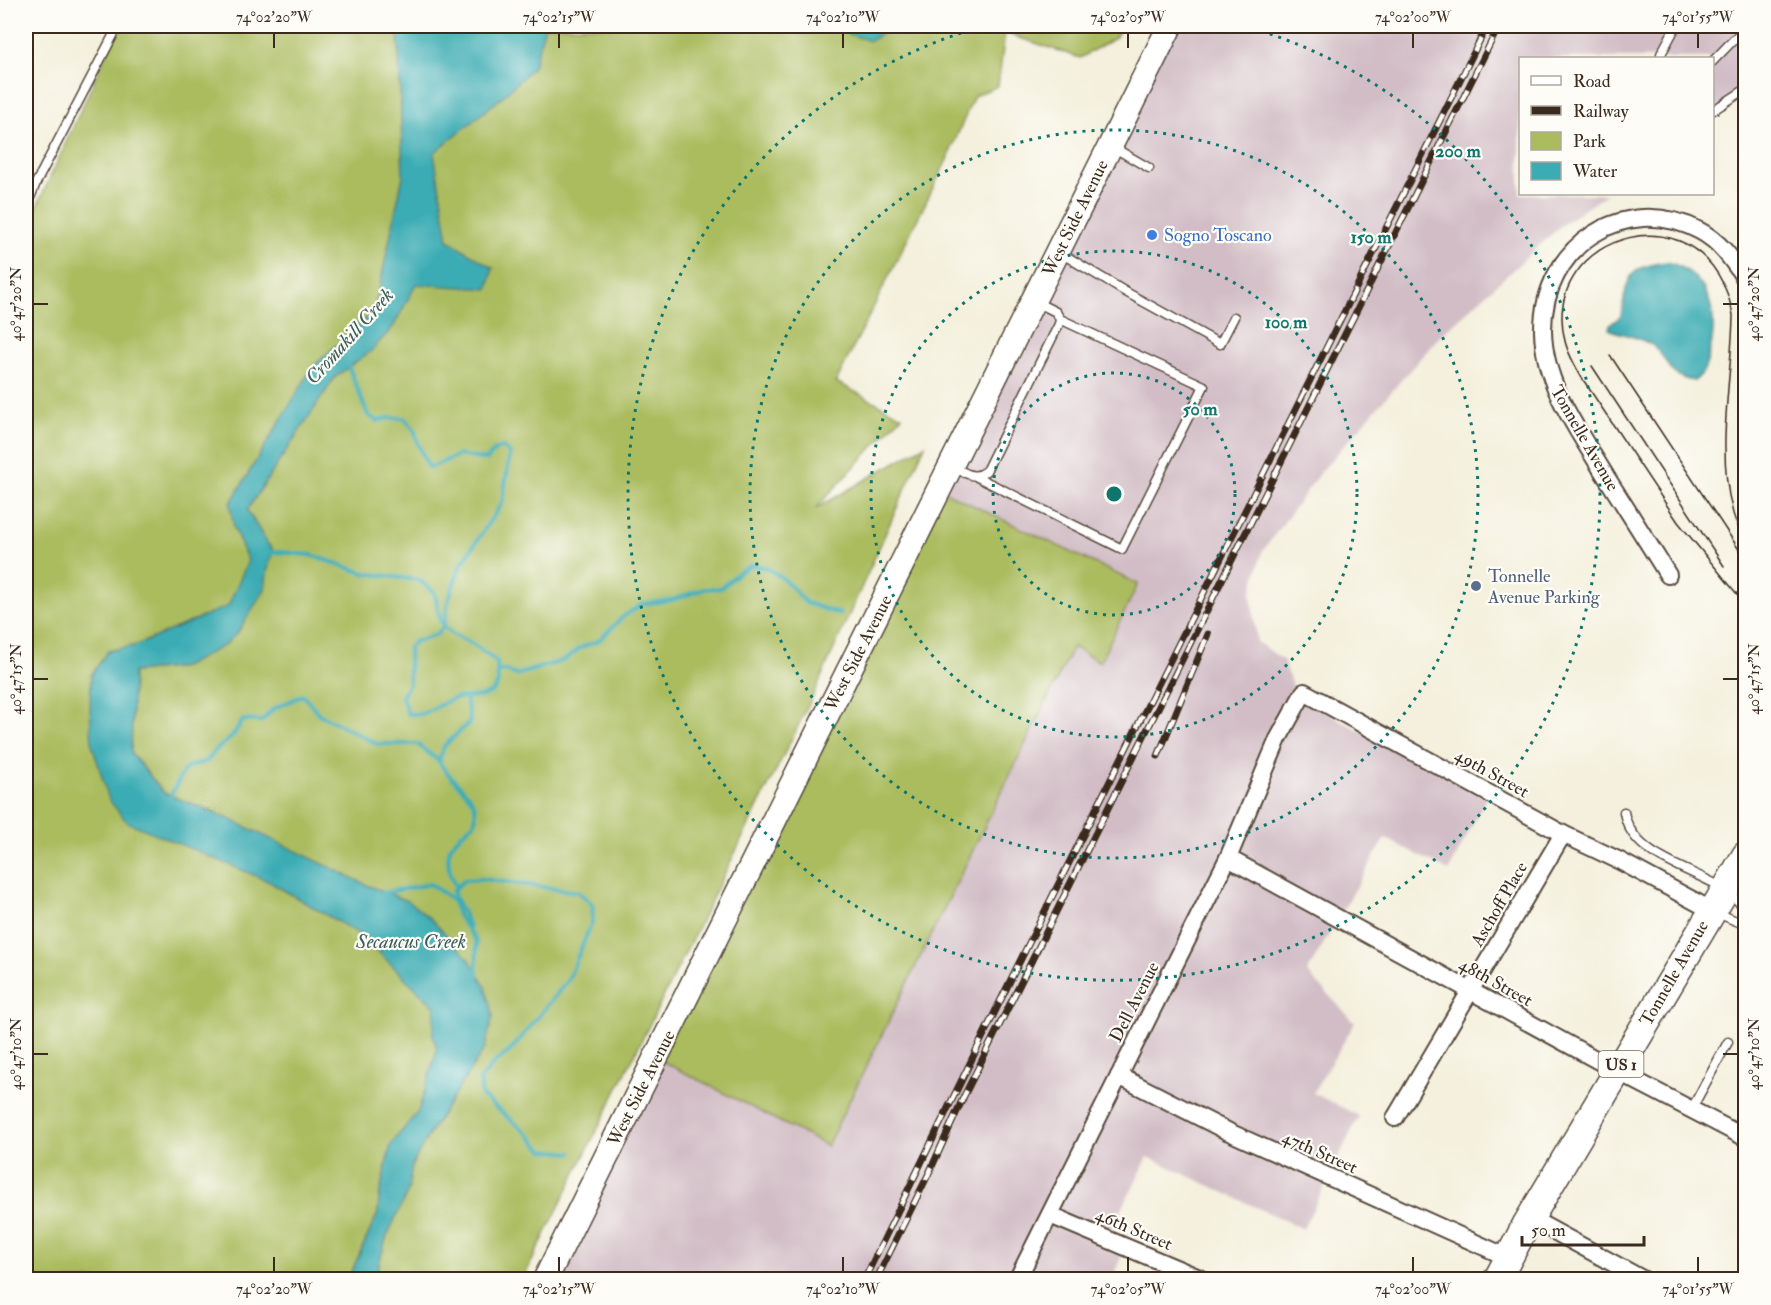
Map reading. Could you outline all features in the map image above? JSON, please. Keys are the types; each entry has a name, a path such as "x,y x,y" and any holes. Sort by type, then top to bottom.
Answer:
{"main road":[{"name":"Tonnelle Avenue","path":"1503,1269 1530,1218 1746,855"}],"street":[{"name":"West Side Avenue","path":"545,1280 1170,26"},
{"name":"Tonnelle Avenue","path":"1668,575 1573,422 1551,378 1543,331 1546,299 1553,280 1570,252 1588,237 1613,223 1642,218 1674,220 1701,231 1727,251 1746,280"},
{"name":"49th Street","path":"1278,739 1304,692 1563,834 1620,861 1718,900"},
{"name":"Dell Avenue","path":"1017,1280 1228,858 1278,739"},
{"name":"Aschoff Place","path":"1395,1118 1563,834"},
{"name":"48th Street","path":"1228,858 1617,1071 1746,1138"},
{"name":"47th Street","path":"1119,1076 1503,1269"},
{"name":"46th Street","path":"1050,1215 1204,1280"},
{"path":"1530,1218 1644,1280"}],"lane":[{"path":"26,208 36,183 118,26"},
{"path":"1662,57 1661,54 1676,26"},
{"path":"1714,61 1746,27"},
{"path":"1714,110 1746,88"},
{"path":"1110,146 1149,168"},
{"path":"1058,252 1220,344 1234,317"},
{"path":"951,465 1122,549 1204,386 1060,319 1056,312 1034,301"},
{"path":"977,477 986,471 1060,319"},
{"path":"1624,812 1630,832 1637,841 1718,900 1746,925"},
{"path":"1718,900 1746,907"},
{"path":"1691,1110 1728,1042"}],"shaded area":[{"path":"1170,26 1745,26 1745,95 1714,118 1714,57 1519,57 1519,195 1606,195 1564,223 1439,337 1319,474 1262,552 1251,595 1257,642 1283,660 1296,696 1486,798 1449,871 1385,838 1307,972 1355,1023 1313,1093 1359,1116 1303,1229 1148,1157 1110,1233 1124,1250 1112,1279 546,1280 656,1058 827,1146 1073,647 1100,662 1138,584 939,489"}],"green space":[{"path":"119,26 398,26 403,176 375,310 312,368 234,528 248,561 228,606 137,645 108,651 90,710 214,858 268,881 361,935 435,1007 433,1035 437,1050 418,1112 391,1144 379,1197 378,1213 348,1279 26,1280 26,230"},
{"path":"545,26 824,26 870,41 893,26 1122,26 1115,38 1080,58 1005,33 998,86 974,96 946,162 836,382 902,416 815,509 925,445 812,698 523,1279 375,1279 386,1238 408,1191 412,1165 431,1131 485,1048 408,901 369,886 223,816 164,793 131,753 133,672 184,667 265,589 273,550 247,510 335,377 371,351 393,327 416,284 492,268 448,240 433,153 501,98 532,67"},
{"path":"939,489 1138,584 1100,662 1073,647 827,1146 656,1058"}],"water":[{"path":"398,26 545,26 533,67 501,98 434,153 448,240 493,268 488,289 416,284 393,327 371,351 335,377 247,510 273,550 265,589 238,632 225,645 184,667 133,672 131,753 164,793 223,816 369,886 408,901 431,919 469,959 486,987 493,1015 485,1048 431,1131 412,1165 408,1191 386,1238 375,1279 348,1280 378,1213 379,1197 391,1144 418,1112 437,1050 433,1035 435,1007 361,935 268,881 127,822 109,800 92,744 91,675 108,651 137,645 228,606 248,561 234,528 230,504 312,368 375,310 403,176"},
{"path":"824,26 893,26 870,41"},
{"path":"1667,262 1681,267 1692,275 1701,285 1711,308 1713,336 1707,364 1694,381 1684,379 1672,371 1653,346 1609,329 1610,325 1621,316 1630,277 1643,267"}],"waterway":[{"name":"Cromakill Creek","path":"268,554 279,552 311,555 364,573 419,580 435,593 440,620 444,626 452,634 473,644 497,662 498,683 493,691 483,696 454,698 422,714 408,714 402,697 409,684 409,647 414,642 437,634 444,626 448,601 460,566 502,503 510,454 503,447 495,450 487,460 459,455 429,468 414,429 404,418 377,421 368,415 347,363"},
{"path":"498,671 516,675 565,660 580,648 598,641 624,616 643,604 672,600 704,589 721,588 739,572 752,565 767,568 785,580 806,603 840,614"},
{"path":"168,801 183,772 188,767 207,761 232,737 243,720 262,721 273,709 303,695 319,714 377,744 417,744 439,761 444,746 470,722 466,698"},
{"path":"439,761 469,796 475,809 475,822 456,839 449,851 450,873 456,886"},
{"name":"Secaucus Creek","path":"469,927 453,891 464,880 483,879 579,892 593,905 592,922 568,980 510,1051 495,1062 480,1080 482,1096 527,1133 543,1150 572,1153"},
{"name":"Secaucus Creek","path":"382,893 430,884 452,899 459,917 476,941 477,977"}],"tram line":[{"path":"1746,543 1734,518 1727,486 1725,437 1733,315 1717,274 1692,248 1662,236 1630,238 1600,250 1576,273 1563,303 1565,341 1570,355 1582,378 1678,522 1746,605"},
{"path":"1610,355 1746,560"},
{"path":"1592,366 1724,566"}],"railway":[{"path":"864,1280 1013,975 1487,26"},
{"path":"876,1280 964,1096 1499,26"},
{"path":"1158,756 1208,634"}],"place":[{"name":"Sogno Toscano","path":"1152,235"},
{"name":"Tonnelle Avenue Parking","path":"1476,586"}]}
